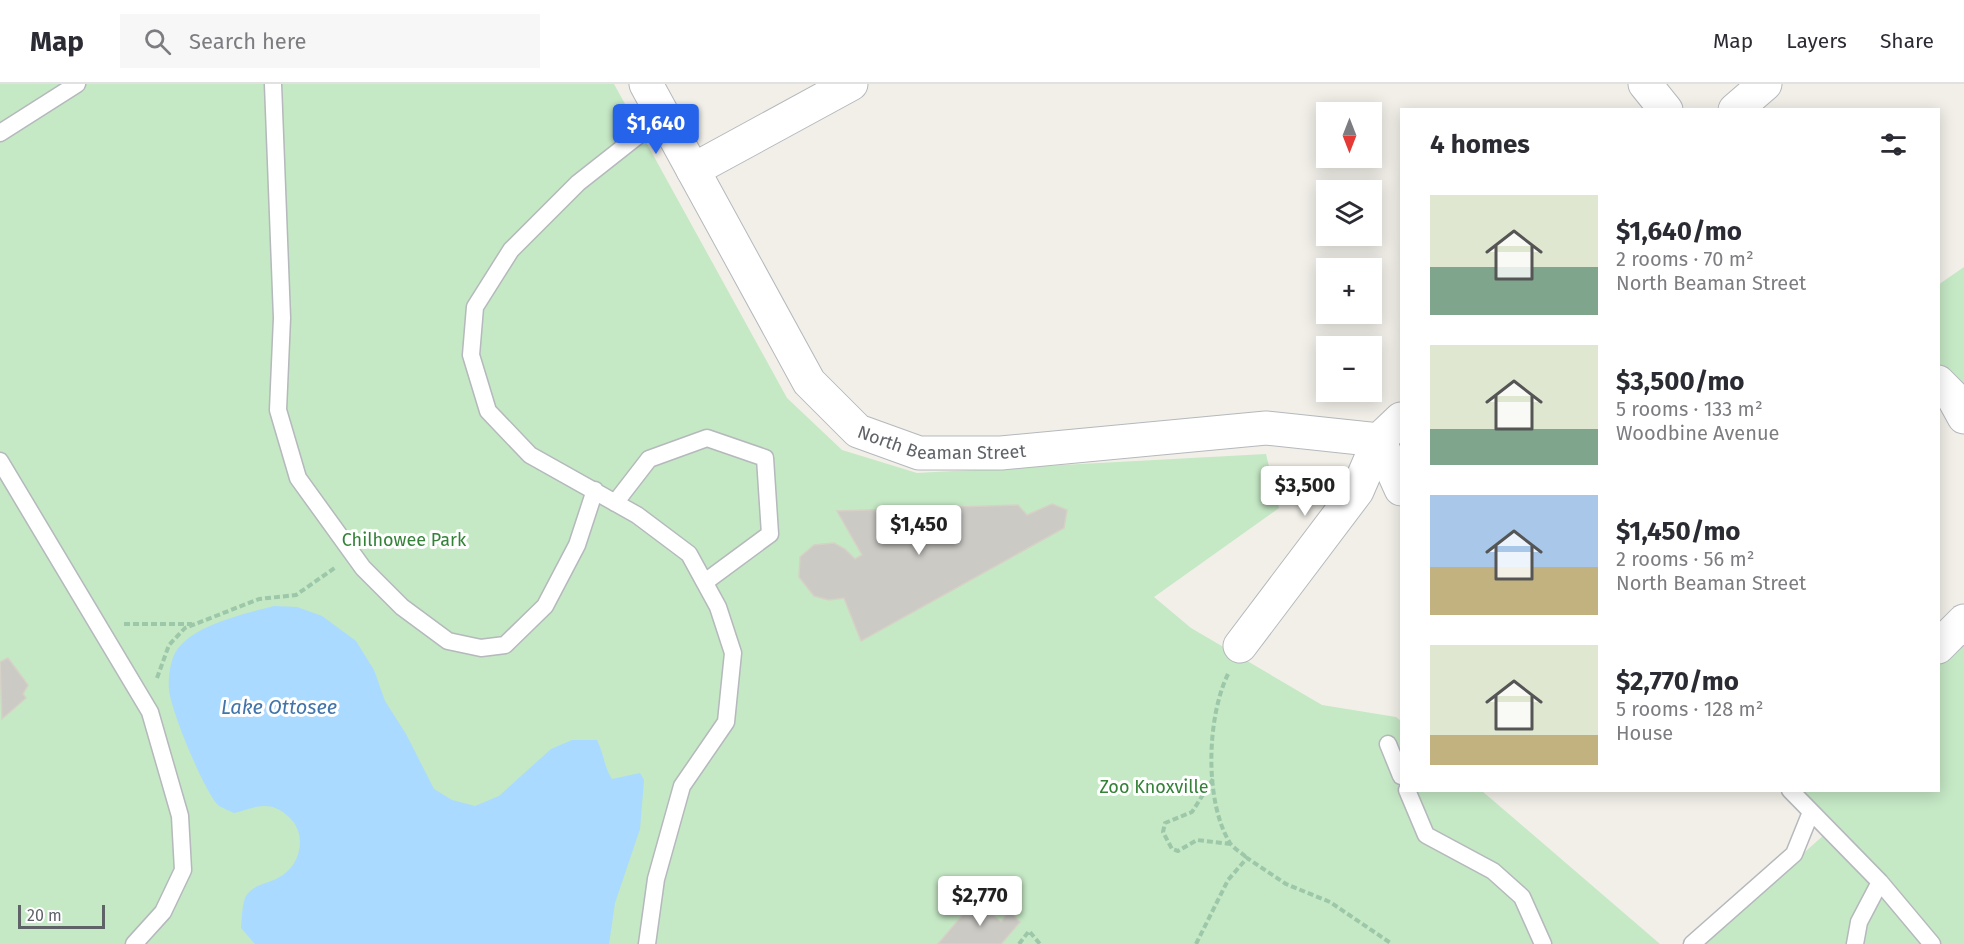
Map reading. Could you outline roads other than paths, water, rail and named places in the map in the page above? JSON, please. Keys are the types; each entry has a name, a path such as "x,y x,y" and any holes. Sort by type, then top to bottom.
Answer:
{"street":[{"name":"North Beaman Street","path":"646,84 809,382 858,431 919,453 1000,453 1266,428 1390,430"},
{"path":"693,170 851,84"},
{"path":"1645,84 1664,108"},
{"path":"1737,108 1765,84"},
{"path":"1940,384 1953,397 1964,417"},
{"path":"1390,430 1400,484"},
{"path":"1234,659 1357,491 1390,430"},
{"path":"1940,645 1964,621"}],"lane":[{"path":"0,133 77,84"},
{"path":"273,84 282,318 278,410 298,478 353,554 402,608 448,641 481,648 505,645 545,606 577,545 595,490"},
{"path":"647,944 657,879 682,786 726,722 733,653 718,607 689,554 637,515 530,455 488,411 471,355 475,307 510,250 578,183 663,116"},
{"path":"615,502 649,459 707,438 765,458 770,534 705,582"},
{"path":"0,461 150,712 180,816 183,870 163,912 134,944"},
{"path":"1388,744 1400,774"},
{"path":"1408,792 1426,835 1493,871 1522,897 1543,944"},
{"path":"1792,792 1880,882 1932,944"},
{"path":"1692,944 1794,854 1811,812"},
{"path":"1855,944 1859,922 1880,882"}],"water":[{"name":"Lake Ottosee","path":"274,606 297,607 322,616 356,641 374,670 385,701 406,734 434,789 452,800 475,806 499,796 551,749 572,740 597,740 612,779 640,773 644,780 640,829 615,903 609,944 255,944 241,928 246,896 253,889 286,873 292,866 299,850 299,832 289,817 275,808 263,806 234,813 217,804 196,767 181,730 171,699 169,681 175,653 193,635 220,622"}],"park label":[{"name":"Chilhowee Park","path":"404,540"},
{"name":"Zoo Knoxville","path":"1154,787"}]}
